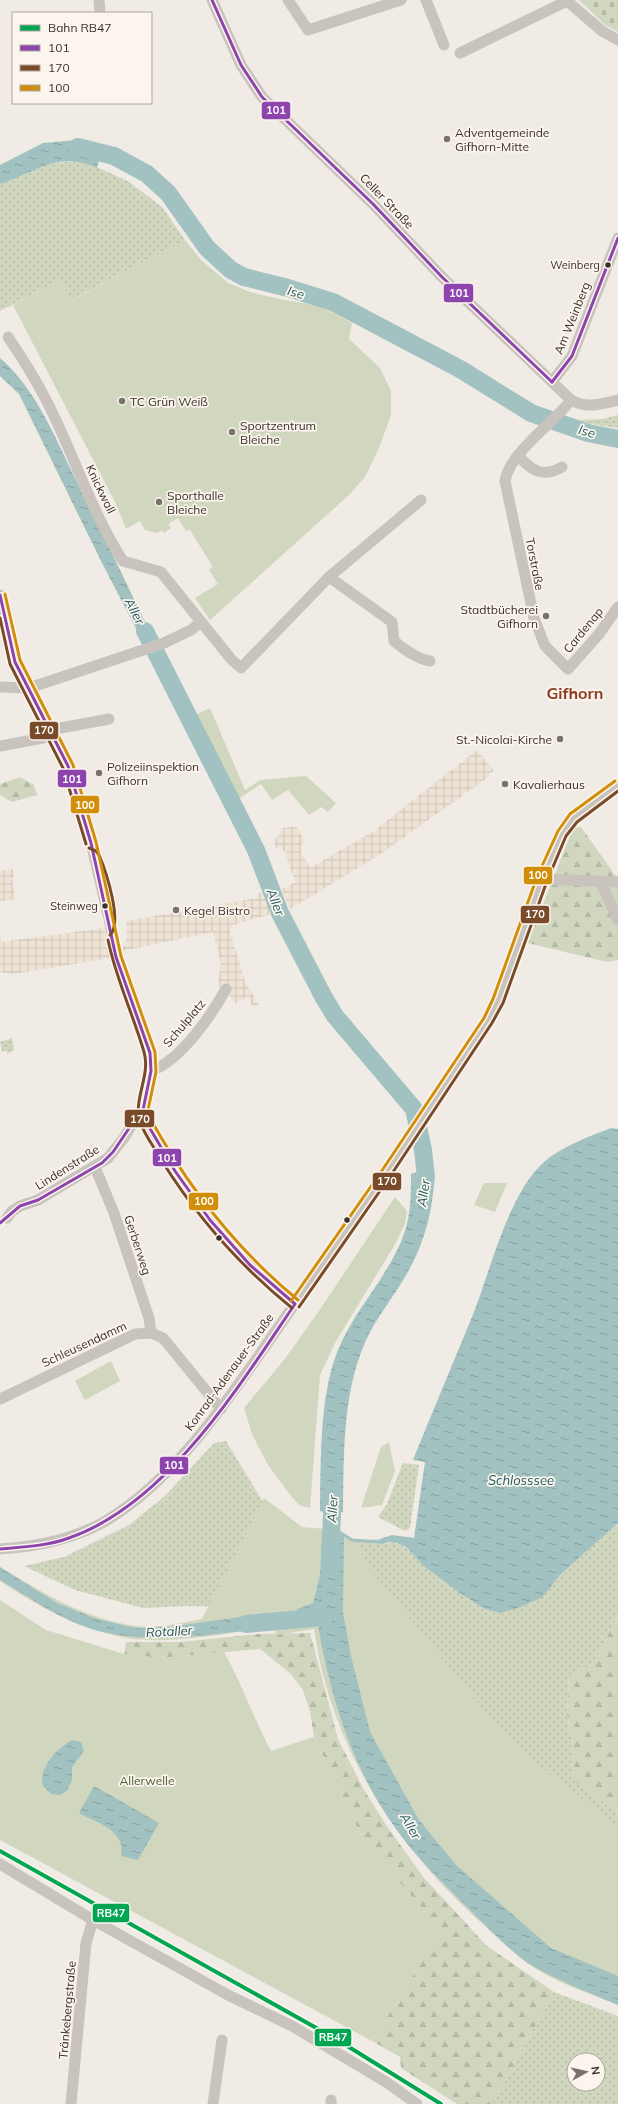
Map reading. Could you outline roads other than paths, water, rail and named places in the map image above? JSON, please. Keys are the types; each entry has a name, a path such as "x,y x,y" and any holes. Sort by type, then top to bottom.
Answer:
{"street":[{"path":"99,0 100,12"},
{"name":"Celler Straße","path":"212,0 241,65 262,97 373,204 442,277 571,400"},
{"path":"288,0 308,30 401,0"},
{"path":"426,0 444,45"},
{"path":"460,53 567,0 602,31 618,40"},
{"name":"Am Weinberg","path":"552,382 572,356 618,238"},
{"name":"Knickwall","path":"8,337 25,360 54,415 78,472 123,561 152,568 161,572 231,659 241,668 329,577 420,500"},
{"path":"571,400 578,404 591,406 618,400"},
{"name":"Torstraße","path":"568,669 545,646 528,598 506,481 510,466 518,455 563,411 571,400"},
{"path":"518,455 527,465 541,472 555,472 562,467"},
{"path":"329,577 392,622 394,641 404,649 423,660 430,661"},
{"path":"0,595 15,662 68,766 91,842 118,964 150,1053 151,1072 143,1100 143,1113 153,1134 187,1188 235,1251 295,1304"},
{"name":"Cardenap","path":"568,669 599,634 618,607"},
{"path":"0,687 27,688 164,642 191,630 202,622"},
{"path":"0,746 109,719"},
{"name":"Konrad-Adenauer-Straße","path":"0,1549 31,1546 58,1541 78,1534 104,1521 132,1501 177,1460 221,1409 295,1304 488,1021 498,1001 542,879 562,833 573,818 618,785"},
{"path":"542,879 618,882"},
{"path":"600,881 618,920"},
{"name":"Schulplatz","path":"151,1072 167,1063 184,1047 218,1003 226,989"},
{"name":"Lindenstraße","path":"4,1220 12,1211 20,1206 30,1201 38,1200 108,1158 124,1138 134,1121 143,1113"},
{"name":"Gerberweg","path":"95,1167 116,1220 149,1318 151,1333"},
{"path":"151,1333 163,1338 221,1409"},
{"name":"Schleusendamm","path":"0,1399 135,1334 151,1333"},
{"path":"0,1864 93,1920 228,1995 292,2026 386,2082 417,2104"},
{"name":"Tränkebergstraße","path":"71,2104 86,1943 93,1920"},
{"path":"214,2104 222,2040"}],"water":[{"path":"77,140 102,149 97,168 83,163 70,161 59,162 36,169 0,184 0,165 43,143"},
{"path":"0,358 26,386 46,419 154,641 144,644 102,563 19,394 0,376"},
{"name":"Schlosssee","path":"611,1128 618,1129 618,1523 560,1575 543,1597 518,1608 500,1613 483,1608 460,1593 424,1566 406,1547 397,1543 388,1542 380,1545 380,1539 392,1535 414,1538 425,1462 413,1460 474,1312 502,1232 521,1192 544,1162 559,1151 576,1142"},
{"path":"434,1166 433,1193 429,1219 421,1245 409,1270 379,1316 364,1345 357,1365 348,1406 346,1427 344,1449 343,1512 338,1513 338,1516 323,1516 323,1512 320,1511 322,1429 327,1388 332,1368 345,1335 399,1247 410,1210 411,1174"},
{"path":"322,1535 344,1535 343,1612 351,1656 370,1732 419,1820 457,1866 551,1948 618,1976 618,2005 549,1975 513,1952 421,1860 395,1828 378,1802 363,1774 340,1716 331,1686 318,1625 302,1625 297,1609 313,1603 320,1575"},
{"path":"0,1567 57,1603 94,1618 135,1628 169,1627 268,1613 271,1628 166,1638 124,1636 103,1632 63,1617 0,1580"},
{"path":"72,1740 81,1742 84,1751 72,1767 72,1780 67,1791 60,1795 51,1794 43,1786 43,1772 46,1765 55,1753"},
{"path":"94,1786 159,1823 138,1860 121,1856 122,1847 115,1834 109,1828 79,1813"}],"waterway":[{"name":"Ise","path":"78,147 114,156 147,174 168,193 207,248 231,270 244,277 288,288 333,302 460,369 531,413 588,433 618,439"},
{"name":"Aller","path":"145,631 256,850 280,913 323,996 335,1016 414,1109 423,1150 426,1177 424,1192"},
{"name":"Aller","path":"330,1560 333,1491"},
{"path":"331,1531 341,1533 352,1540 380,1542"},
{"name":"Rotaller","path":"246,1624 324,1617"}],"rail line":[{"name":"RB47","path":"0,1851 336,2039 441,2104"}],"place":[{"name":"Adventgemeinde Gifhorn-Mitte","path":"447,139"},
{"name":"Weinberg","path":"608,265"},
{"name":"TC Grün Weiß","path":"122,401"},
{"name":"Sportzentrum Bleiche","path":"232,432"},
{"name":"Sporthalle Bleiche","path":"159,502"},
{"name":"Stadtbücherei Gifhorn","path":"546,616"},
{"name":"St.-Nicolai-Kirche","path":"560,739"},
{"name":"Polizeiinspektion Gifhorn","path":"99,773"},
{"name":"Kavalierhaus","path":"505,784"},
{"name":"Steinweg","path":"105,906"},
{"name":"Kegel Bistro","path":"176,910"}],"district":[{"name":"Gifhorn","path":"575,693"}],"park label":[{"name":"Allerwelle","path":"147,1780"}]}
